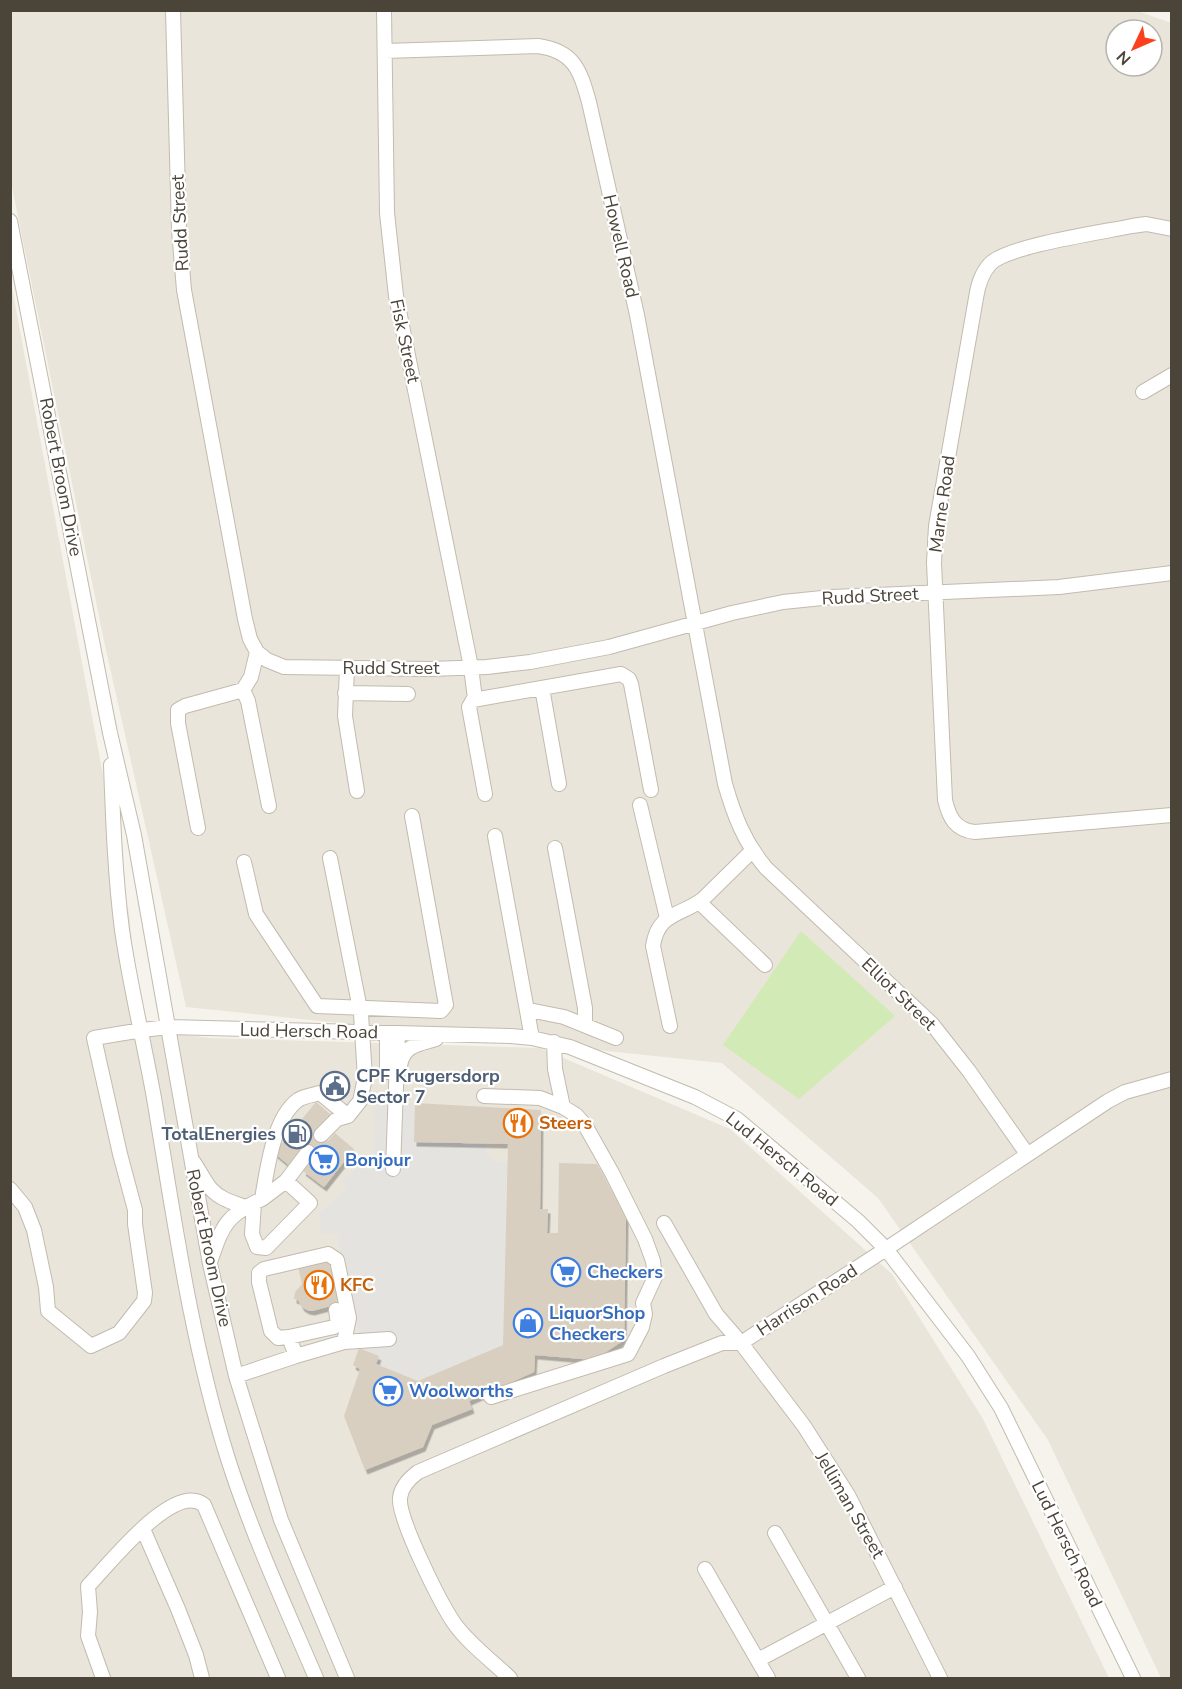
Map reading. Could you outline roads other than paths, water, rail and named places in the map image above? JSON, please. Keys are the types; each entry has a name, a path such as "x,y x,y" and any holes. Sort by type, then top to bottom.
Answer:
{"street":[{"name":"Rudd Street","path":"173,10 179,230 184,290 238,586 250,639 257,652 267,660 284,667 430,669 507,665 609,647 783,602 832,597 1059,587 1172,573"},
{"name":"Fisk Street","path":"384,10 387,213 391,266 471,667 475,699 471,702 470,707 485,794"},
{"name":"Howell Road","path":"385,51 538,46 561,51 573,61 580,73 589,102 637,315 695,623"},
{"name":"Robert Broom Drive","path":"10,221 110,733 134,835 210,1264 236,1376 281,1520 347,1678"},
{"name":"Marne Road","path":"1172,229 1146,224 1010,252 991,262 983,272 976,298 937,517 934,563 945,800 951,820 968,832 975,832 1172,816"},
{"path":"1143,392 1172,375"},
{"name":"Elliot Street","path":"695,623 725,784 734,816 753,851 766,868 932,1024 969,1071 1027,1154"},
{"path":"198,828 178,723 178,710 185,705 243,690 251,677 257,652"},
{"path":"347,668 345,716 357,791"},
{"path":"475,699 621,674 629,679 651,790"},
{"path":"542,688 560,784"},
{"path":"243,690 248,701 268,806"},
{"path":"345,693 408,694"},
{"name":"Robert Broom Drive","path":"110,733 115,874 124,944 142,1030 192,1313 212,1402 252,1531 316,1678"},
{"path":"640,806 667,918"},
{"path":"244,862 255,914 311,1000 321,1007 441,1011 446,1005 412,816"},
{"path":"495,836 529,1010 532,1038"},
{"path":"555,848 585,1008 585,1025"},
{"path":"670,1026 653,946 654,937 660,925 667,918 699,902 753,851"},
{"path":"321,1135 337,1119 348,1116 360,1101 365,1078 360,1008 330,858"},
{"path":"699,902 765,965"},
{"path":"529,1010 549,1013 616,1038"},
{"name":"Lud Hersch Road","path":"10,1189 25,1207 34,1230 46,1287 48,1311 91,1346 118,1333 144,1301 145,1293 135,1210 94,1038 169,1027 532,1038 554,1042 694,1097 737,1119 858,1221 886,1249 968,1356 1001,1408 1133,1678"},
{"path":"392,1033 393,1169"},
{"path":"394,1113 403,1054 415,1044 457,1034"},
{"path":"554,1042 555,1069 563,1107"},
{"name":"Harrison Road","path":"510,1678 455,1625 435,1592 400,1510 401,1493 407,1482 418,1472 664,1366 722,1343 741,1342 886,1249 1108,1101 1125,1092 1172,1079"},
{"path":"286,1181 310,1203 266,1248 257,1247 252,1234 254,1203 286,1112 299,1099 320,1094 348,1116"},
{"path":"484,1096 540,1098 563,1107 579,1117 612,1173 645,1239 653,1261 655,1277 643,1303 645,1314 642,1327 628,1354 491,1397"},
{"path":"210,1264 228,1220 286,1181 308,1152"},
{"path":"191,1159 210,1187 223,1199 254,1203"},
{"name":"Jelliman Street","path":"664,1223 716,1314 741,1342 804,1426 848,1495 940,1678"},
{"path":"336,1310 338,1324 334,1327 278,1338 272,1331 259,1282 259,1273 264,1269 328,1254 337,1260 349,1318 344,1342"},
{"path":"288,1337 296,1356"},
{"path":"236,1376 344,1342 389,1339"},
{"path":"103,1678 88,1636 90,1609 87,1588 165,1509 174,1504 195,1501 203,1503 279,1678"},
{"path":"143,1529 178,1609 196,1655 202,1678"},
{"path":"775,1533 858,1678"},
{"path":"705,1569 768,1678"},
{"path":"758,1660 895,1587"}],"place":[{"name":"CPF Krugersdorp Sector 7","path":"335,1086"},
{"name":"Steers","path":"518,1123"},
{"name":"TotalEnergies","path":"297,1134"},
{"name":"Bonjour","path":"324,1160"},
{"name":"Checkers","path":"566,1272"},
{"name":"KFC","path":"319,1285"},
{"name":"LiquorShop Checkers","path":"528,1323"},
{"name":"Woolworths","path":"388,1391"}]}
